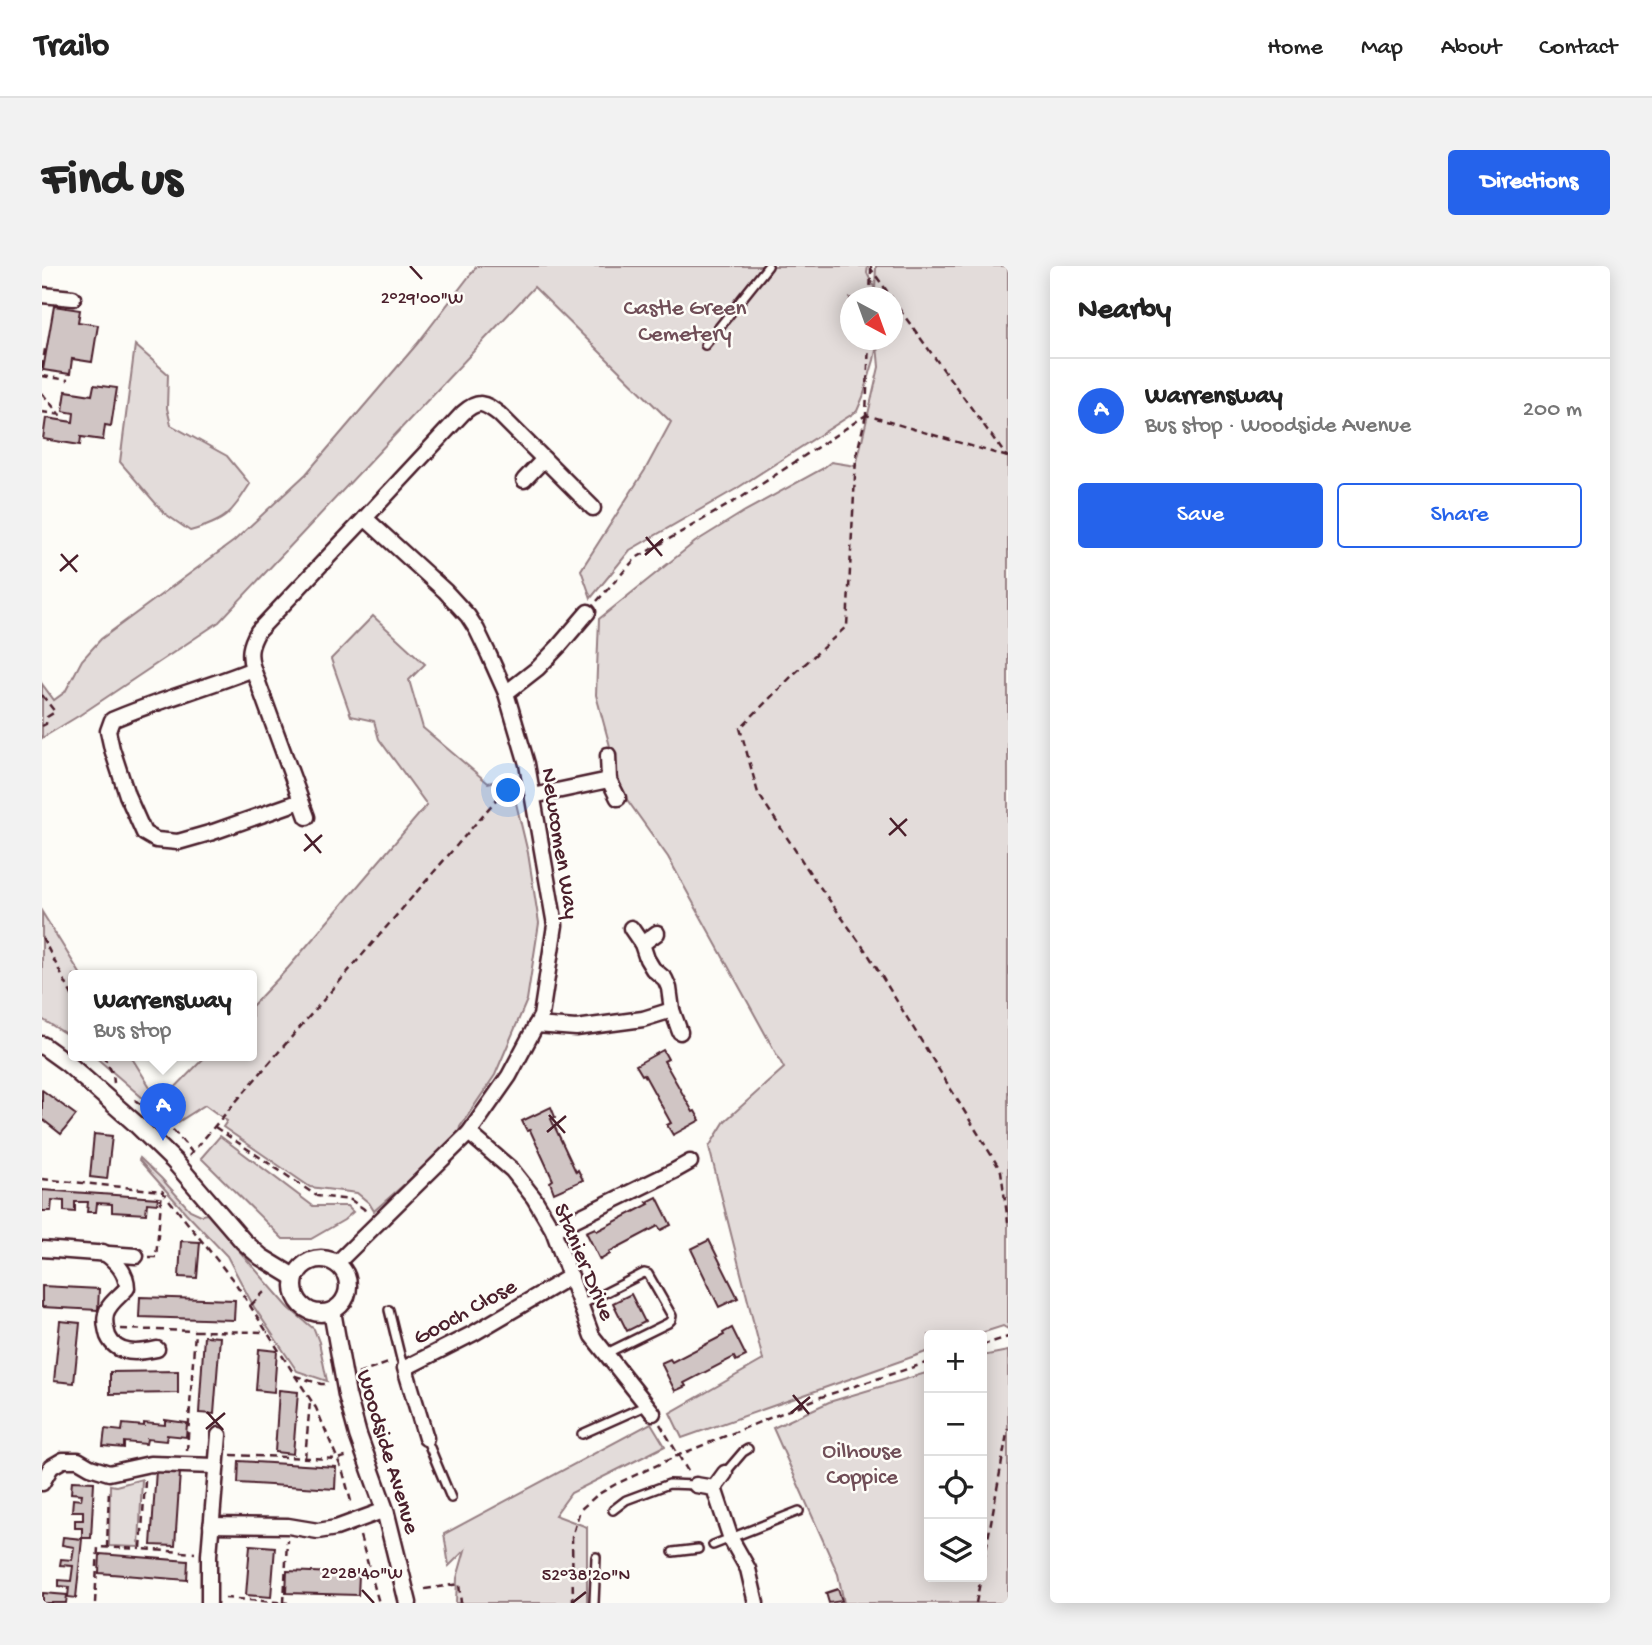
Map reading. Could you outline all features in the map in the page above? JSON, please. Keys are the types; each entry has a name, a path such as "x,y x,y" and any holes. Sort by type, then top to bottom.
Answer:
{"street":[{"path":"42,295 73,298"},
{"path":"307,817 249,656 251,643 258,631 471,406 479,403 499,414 593,508"},
{"path":"524,480 544,459"},
{"name":"Newcomen Way","path":"337,1263 469,1133 509,1076 541,1016 555,925 527,764 506,694 477,630 445,591 365,518"},
{"path":"506,694 538,668 588,611"},
{"path":"253,669 139,708 112,720 108,731 127,795 144,833 156,840 178,842 301,801"},
{"path":"608,755 609,780 618,798"},
{"path":"533,796 609,780"},
{"path":"631,928 642,944 653,969 665,979 680,1032"},
{"path":"642,944 657,933"},
{"path":"536,1025 576,1028 643,1019 672,1010"},
{"path":"42,1045 67,1063 164,1151 243,1241 261,1257 294,1277"},
{"name":"Stanier Drive","path":"469,1133 512,1170 534,1198 553,1230 592,1336 651,1409"},
{"path":"553,1230 690,1162"},
{"path":"42,1249 136,1256"},
{"path":"103,1252 113,1259 127,1280 127,1288 106,1312 106,1329 110,1340 117,1348 126,1352 143,1353 157,1349"},
{"path":"317,1258 328,1258 337,1263 347,1278 348,1296 342,1305 332,1311 321,1314 312,1312 305,1308 296,1296 294,1277 308,1262 317,1258"},
{"name":"Gooch Close","path":"426,1438 403,1363 474,1333 571,1276"},
{"name":"Woodside Avenue","path":"332,1311 346,1395 385,1510 408,1603"},
{"path":"209,1600 209,1555 219,1435"},
{"path":"42,1483 51,1467 63,1460 78,1460 109,1473 146,1464 187,1465 216,1460"},
{"path":"714,1488 725,1473"},
{"path":"696,1485 714,1488"},
{"path":"714,1488 730,1539 748,1569 756,1603"},
{"path":"211,1525 288,1526 318,1531 336,1528 385,1510"}],"lane":[{"path":"705,345 768,266"},
{"path":"581,1304 644,1273 648,1274 671,1316 668,1323 607,1353"},
{"path":"389,1310 403,1363"},
{"path":"582,1434 651,1409"},
{"path":"426,1438 450,1498"},
{"path":"725,1473 743,1452 748,1450"},
{"path":"612,1510 626,1500 669,1484 696,1485"},
{"path":"713,1545 799,1511"},
{"path":"673,1552 698,1549"},
{"path":"594,1603 596,1557"}],"path":[{"path":"870,287 871,267"},
{"path":"871,267 885,287"},
{"path":"903,313 1008,457"},
{"path":"42,368 44,349"},
{"path":"869,350 866,415 856,457 847,626 795,673 740,729 758,793 810,873 868,954 1001,1171 1008,1222"},
{"path":"42,376 68,380"},
{"path":"42,393 61,414 42,412"},
{"path":"588,611 636,558 742,497 866,415 1008,457"},
{"path":"42,695 55,712 42,726"},
{"path":"134,1099 174,1131 192,1152 527,764"},
{"path":"42,937 68,987"},
{"path":"106,1061 114,1083"},
{"path":"215,1126 317,1196 351,1200 364,1209 374,1226"},
{"path":"42,1179 162,1191 236,1284 316,1408 343,1472 354,1516"},
{"path":"136,1256 156,1257 162,1191"},
{"path":"250,1306 268,1288"},
{"path":"106,1329 268,1332"},
{"path":"187,1465 195,1331"},
{"path":"987,1343 1008,1337"},
{"path":"357,1374 403,1363"},
{"path":"573,1603 572,1537 580,1510 597,1496 616,1484 679,1455 821,1397 924,1364"},
{"path":"295,1376 328,1384"},
{"path":"305,1458 311,1400"},
{"path":"651,1409 696,1485"},
{"path":"987,1542 1008,1428"},
{"path":"216,1460 338,1460 351,1455"},
{"path":"141,1549 146,1464"},
{"path":"107,1548 109,1473"},
{"path":"209,1600 285,1603 288,1526"},
{"path":"358,1528 379,1603"},
{"path":"95,1603 98,1547 209,1555"},
{"path":"976,1603 980,1582"},
{"path":"425,1589 459,1584 460,1603"}],"green space":[{"name":"Castle Green Cemetery","path":"477,266 868,266 867,273 874,287 840,287 840,350 876,350 857,411 736,489 630,550 591,598 581,570 645,470 671,422 534,287 219,622 42,738 42,684 54,700 65,692 82,660 101,639 234,541 306,474 417,344"},
{"path":"876,266 1008,266 1008,1329 1003,1326 987,1331 924,1330 924,1353 682,1438 670,1413 763,1360 709,1147 725,1121 784,1068 668,857 623,794 596,695 599,619 695,542 745,511 831,462 856,466 879,367 877,350 903,350 903,287 875,287"},
{"path":"135,345 168,374 167,408 171,425 227,456 250,484 232,510 212,524 190,531 164,513 120,462"},
{"path":"373,616 425,664 409,680 423,728 488,783 510,778 528,853 539,923 527,1000 495,1075 460,1127 458,1137 374,1211 357,1193 310,1187 223,1127 227,1121 205,1105 175,1124 100,1061 134,1061 160,1103 201,1061 257,1061 257,1001 427,805 379,739 374,721 351,716 331,659"},
{"path":"42,912 78,970 68,970 68,1035 42,1019"},
{"path":"220,1136 313,1206 347,1206 353,1212 311,1239 283,1239 201,1158"},
{"path":"140,1158 190,1210 201,1215 207,1214 289,1308 314,1329 327,1381 297,1371 254,1307 227,1256 186,1213"},
{"name":"Oilhouse Coppice","path":"1008,1351 1008,1603 844,1603 838,1574 773,1428 829,1402 924,1374 924,1582 987,1582 987,1355"},
{"path":"651,1423 665,1446 571,1493 555,1515 587,1527 587,1603 456,1603 457,1578 465,1550 449,1566 444,1534"},
{"path":"142,1479 139,1547 109,1546 110,1485"}],"building":[{"path":"54,306 80,310 78,322 98,325 92,362 72,359 70,374 43,370"},
{"path":"94,385 117,388 111,426 105,425 103,440 81,437 80,445 43,439 46,418 73,422 74,413 63,411 66,391 92,395"},
{"path":"663,1050 668,1059 664,1061 700,1120 673,1135 667,1125 671,1123 644,1074 642,1075 636,1065"},
{"path":"42,1090 76,1115 61,1134 42,1119"},
{"path":"551,1107 555,1117 551,1119 576,1172 578,1170 583,1180 554,1193 550,1182 553,1180 530,1130 527,1131 522,1121"},
{"path":"94,1134 112,1136 107,1179 90,1177"},
{"path":"42,1190 158,1198 157,1204 147,1203 146,1214 112,1212 112,1204 97,1203 96,1212 87,1212 88,1202 75,1202 75,1212 64,1211 64,1201 52,1200 51,1211 42,1211"},
{"path":"657,1197 671,1225 661,1230 658,1226 609,1252 610,1254 600,1260 586,1232 595,1228 597,1231 649,1204 647,1202"},
{"path":"709,1240 738,1298 719,1307 691,1249"},
{"path":"181,1241 200,1242 197,1278 179,1277"},
{"path":"42,1286 99,1289 98,1310 42,1307"},
{"path":"631,1294 645,1322 627,1331 613,1303"},
{"path":"140,1297 235,1300 234,1320 139,1317"},
{"path":"60,1321 80,1323 74,1383 54,1381"},
{"path":"732,1328 746,1356 736,1361 734,1357 684,1383 686,1386 675,1391 661,1363 670,1359 672,1362 724,1335 723,1333"},
{"path":"204,1336 220,1337 214,1414 199,1413"},
{"path":"259,1349 277,1351 274,1392 256,1390"},
{"path":"178,1371 178,1393 110,1394 110,1372"},
{"path":"279,1390 298,1392 293,1454 275,1452"},
{"path":"165,1420 187,1423 186,1437 167,1435 166,1441 147,1439 146,1444 124,1442 124,1448 103,1446 105,1429 122,1431 123,1424 165,1425"},
{"path":"239,1461 336,1467 335,1489 238,1483"},
{"path":"156,1470 180,1472 175,1546 151,1545"},
{"path":"72,1481 94,1482 91,1538 82,1538 82,1528 75,1528 75,1520 83,1520 83,1511 72,1511 73,1499 81,1500 82,1494 71,1493"},
{"path":"63,1537 82,1539 76,1598 68,1597 69,1587 59,1586 59,1580 71,1581 73,1566 60,1565 61,1559 72,1560 74,1547 62,1545"},
{"path":"250,1545 275,1547 271,1597 246,1595"},
{"path":"100,1554 188,1561 187,1580 99,1573"},
{"path":"287,1571 359,1574 358,1595 286,1593"},
{"path":"838,1589 842,1601 829,1603 826,1593"},
{"path":"43,1593 67,1595 66,1603 43,1603"}],"place":[{"name":"Warrensway","path":"163,1141"}]}
